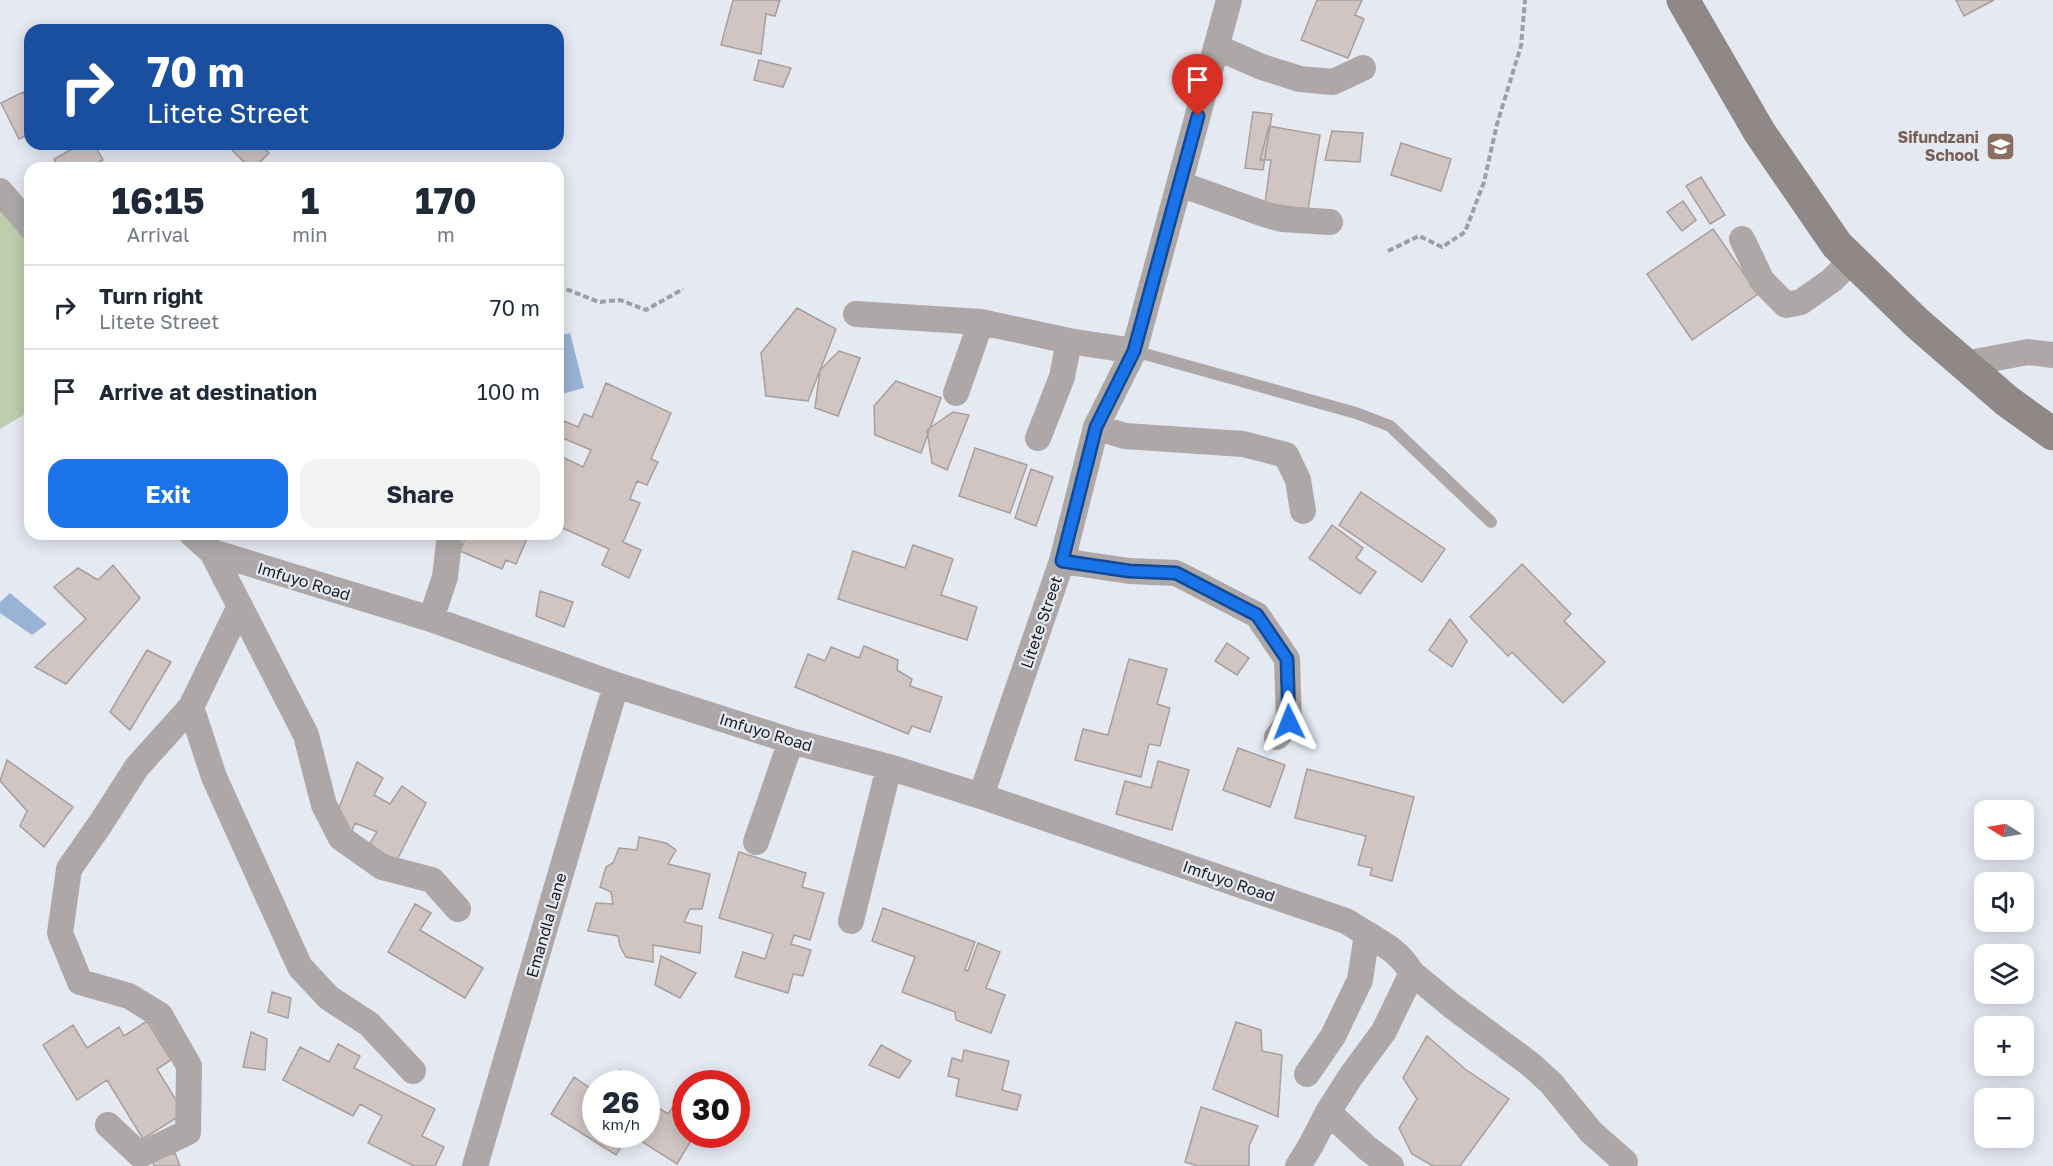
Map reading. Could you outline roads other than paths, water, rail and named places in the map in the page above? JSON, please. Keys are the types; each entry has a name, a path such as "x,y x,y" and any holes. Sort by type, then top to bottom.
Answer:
{"main road":[{"path":"1683,0 1760,133 1837,245 1917,323 2007,401 2053,434"}],"street":[{"name":"Litete Street","path":"981,796 1062,561 1096,427 1134,351 1229,0"},
{"path":"1216,47 1262,67 1300,79 1333,82 1363,68"},
{"path":"1180,184 1282,219 1330,222"},
{"path":"0,191 24,219"},
{"path":"1742,239 1762,281 1786,305 1801,302 1832,280 1852,260"},
{"path":"856,314 981,322 1069,341 1134,351"},
{"path":"956,393 981,322"},
{"path":"1038,438 1062,377 1069,341"},
{"path":"1964,364 2028,352 2053,355"},
{"path":"1096,427 1125,436 1243,444 1286,455 1298,480 1303,511"},
{"name":"Imfuyo Road","path":"199,540 212,552 431,619 616,685 791,741 889,767 981,796 1346,921 1398,954 1412,973 1544,1077 1591,1132 1625,1162"},
{"path":"431,619 445,577 449,540"},
{"path":"212,552 306,735 324,805 341,838 382,867 432,880 458,909"},
{"path":"1062,561 1129,571 1176,573 1257,615 1287,659 1289,722 1277,737"},
{"path":"108,1125 140,1155 188,1132 189,1066 160,1015 129,996 80,982 60,933 69,869 137,767 191,707 240,606"},
{"name":"Emandla Lane","path":"475,1166 616,685"},
{"path":"191,707 214,777 300,967 329,998 369,1024 413,1071"},
{"path":"756,842 791,741"},
{"path":"851,921 889,767"},
{"path":"1307,1074 1333,1036 1360,980 1367,934"},
{"path":"1298,1166 1328,1112 1384,1031 1412,973"},
{"path":"1328,1112 1367,1148 1391,1166"}],"lane":[{"path":"1134,351 1356,413 1390,426 1491,522"}],"water":[{"path":"570,333 584,388 564,393 564,334"},
{"path":"10,593 47,624 32,635 0,613 0,602"}],"place":[{"name":"Sifundzani School","path":"2000,146"}]}
